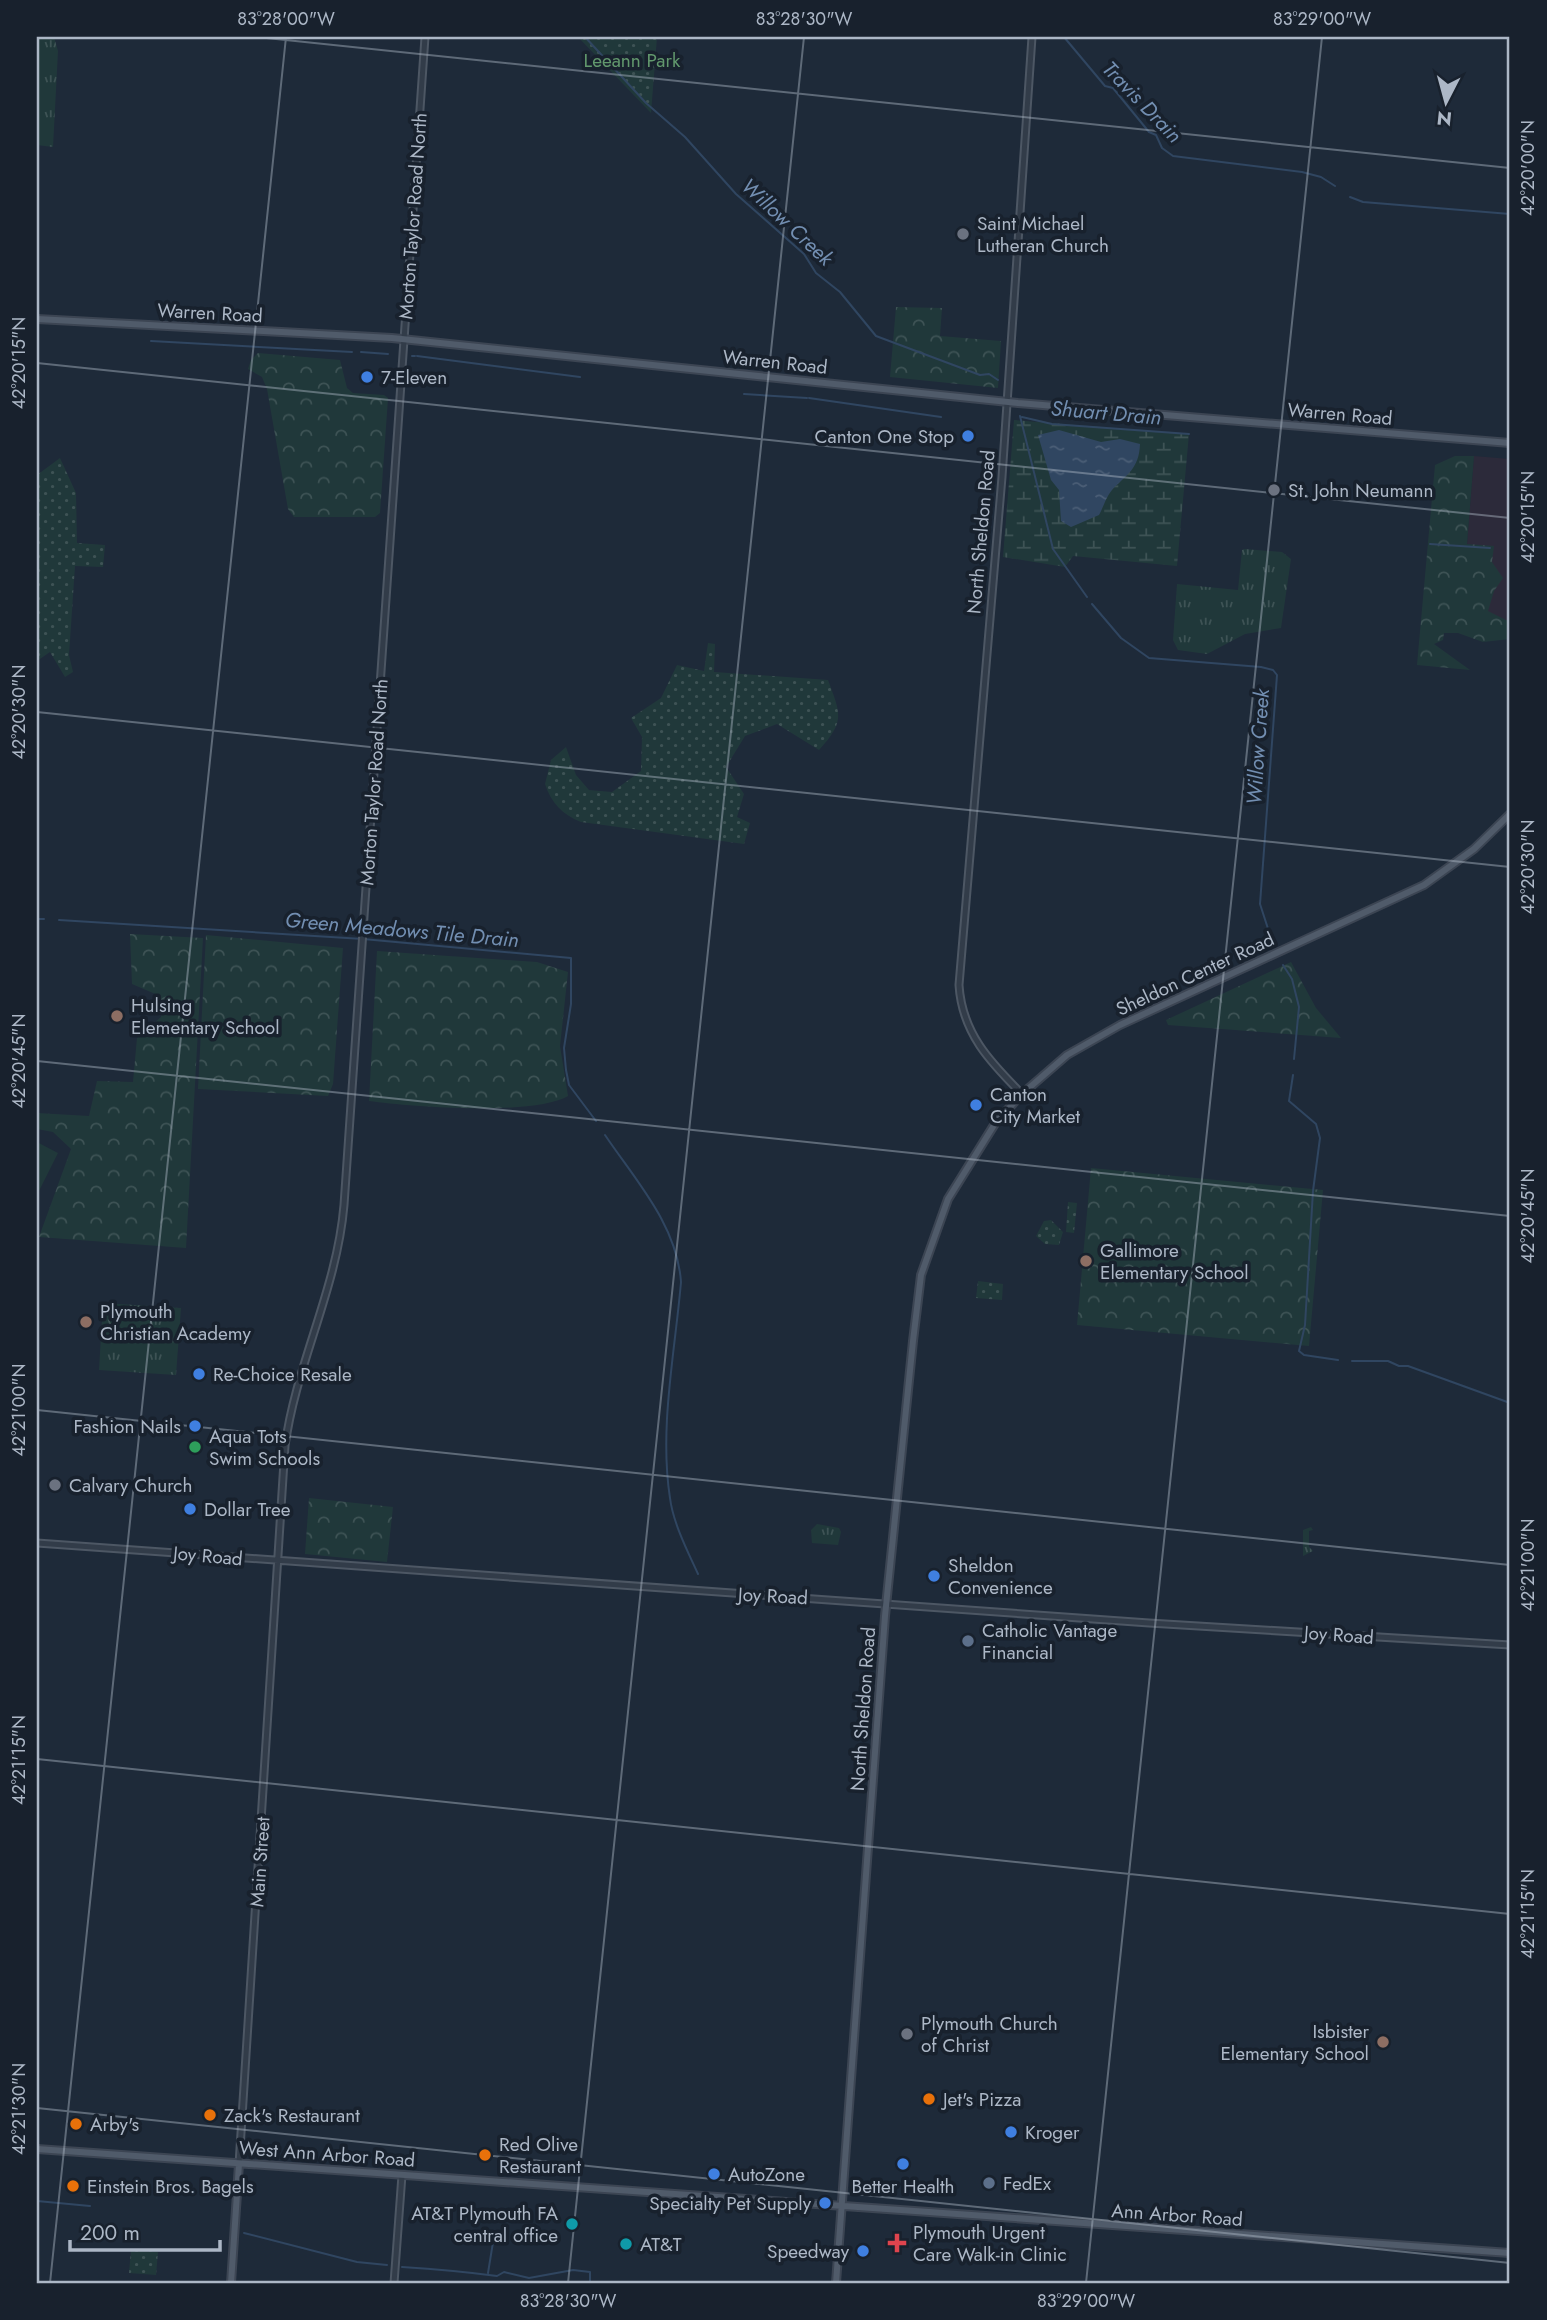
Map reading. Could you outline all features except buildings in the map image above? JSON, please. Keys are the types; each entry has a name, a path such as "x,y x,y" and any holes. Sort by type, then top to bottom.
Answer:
{"main road":[{"name":"Warren Road","path":"37,320 405,339 1006,402 1510,443"},
{"name":"Sheldon Center Road","path":"941,1216 975,1150 1022,1094 1061,1060 1102,1035 1424,885 1474,849 1510,814"},
{"name":"North Sheldon Road","path":"836,2283 888,1603 918,1297 921,1275 941,1216"},
{"name":"West Ann Arbor Road","path":"37,2149 842,2207"},
{"path":"231,2283 239,2164"},
{"name":"Ann Arbor Road","path":"842,2207 1510,2253"}],"street":[{"name":"Morton Taylor Road North","path":"276,1561 288,1425 332,1278 342,1230 425,37"},
{"name":"North Sheldon Road","path":"1022,1094 991,1063 968,1028 960,994 960,971 1006,402 1032,37"},
{"name":"Joy Road","path":"37,1543 1149,1623 1510,1645"},
{"name":"Main Street","path":"239,2164 273,1664 276,1561"},
{"path":"394,2283 402,2175"}],"shaded area":[{"path":"1474,456 1510,459 1510,632 1486,630 1467,544"}],"green space":[{"path":"37,37 54,37 58,51 53,147 37,145"},
{"name":"Leeann Park","path":"578,37 657,37 651,113"},
{"path":"896,307 942,308 940,336 1001,341 998,388 890,377"},
{"path":"258,353 340,360 347,388 353,393 384,395 388,398 380,513 375,517 294,517 288,509 267,389 262,377 248,369 251,360"},
{"path":"1014,420 1189,434 1177,566 1073,556 1065,567 1003,557"},
{"path":"1455,456 1474,456 1467,544 1494,546 1492,562 1503,578 1494,591 1488,611 1510,622 1510,639 1483,642 1458,633 1444,633 1443,640 1434,644 1470,670 1417,665 1435,465"},
{"path":"60,458 76,493 77,543 105,545 103,567 75,566 69,655 73,672 65,677 50,652 37,661 37,475"},
{"path":"1242,550 1282,552 1291,559 1281,628 1245,634 1207,654 1178,650 1173,640 1177,584 1238,590"},
{"path":"708,643 715,644 714,672 828,680 838,710 837,724 819,750 777,724 745,736 726,767 744,794 737,817 750,823 744,844 581,822 563,812 554,803 545,784 551,760 566,747 576,775 589,790 612,792 641,771 642,737 631,718 661,698 677,665 704,671"},
{"path":"130,934 203,938 186,1248 39,1237 71,1149 53,1132 37,1129 37,1113 89,1116 97,1081 133,1082 137,1038 161,1017 160,996 132,984"},
{"path":"206,935 343,948 333,1084 328,1096 198,1089"},
{"path":"377,951 537,962 568,972 560,1046 568,1096 551,1102 501,1108 413,1106 369,1101"},
{"path":"1291,962 1316,1008 1341,1038 1168,1025 1166,1020"},
{"path":"37,1142 58,1153 37,1195"},
{"path":"1091,1168 1323,1190 1309,1346 1077,1325"},
{"path":"1068,1202 1077,1203 1074,1233 1066,1232"},
{"path":"1051,1220 1063,1232 1059,1245 1045,1244 1036,1236 1044,1221"},
{"path":"978,1281 1003,1284 1002,1300 976,1298"},
{"path":"103,1303 181,1308 176,1375 99,1370"},
{"path":"309,1498 393,1507 387,1562 305,1554"},
{"path":"817,1524 839,1528 841,1532 838,1545 812,1543 811,1530"},
{"path":"1311,1527 1313,1530 1309,1531 1309,1547 1313,1551 1303,1556 1303,1530"},
{"path":"131,2250 158,2252 156,2275 129,2273"}],"water":[{"path":"1059,430 1101,442 1120,439 1140,444 1135,465 1110,493 1099,515 1071,527 1061,521 1059,490 1051,480 1038,435"}],"waterway":[{"name":"Willow Creek","path":"585,37 646,103 685,137 736,194 804,254 816,273 840,292 876,336 980,375 989,374 998,380"},
{"name":"Travis Drain","path":"1064,37 1105,86 1113,88 1149,132 1156,135 1162,148 1173,156 1302,172 1321,177 1335,186"},
{"name":"Travis Drain","path":"1350,197 1363,202 1510,214"},
{"path":"151,341 352,352"},
{"path":"361,352 388,354"},
{"path":"417,356 580,377"},
{"path":"744,394 807,398"},
{"path":"809,398 941,417"},
{"name":"Willow Creek","path":"1020,416 1053,549 1087,597"},
{"name":"Shuart Drain","path":"1022,417 1052,424 1189,434"},
{"name":"Shuart Drain","path":"1430,544 1490,548"},
{"name":"Willow Creek","path":"1092,604 1121,638 1149,658 1261,667 1273,670 1277,675 1260,904 1273,944"},
{"name":"Green Meadows Tile Drain","path":"37,919 44,919"},
{"name":"Green Meadows Tile Drain","path":"59,920 363,939 571,958 571,1004 564,1048 566,1070 569,1085 596,1121"},
{"name":"Willow Creek","path":"1283,965 1292,979 1299,1007 1294,1059"},
{"name":"Willow Creek","path":"1293,1075 1289,1101 1316,1124 1320,1138 1313,1191 1305,1325 1299,1351 1304,1355 1338,1360"},
{"name":"Green Meadows Tile Drain","path":"605,1135 653,1204 672,1241 678,1261 681,1282 669,1390 667,1471 674,1517 698,1574"},
{"name":"Willow Creek","path":"1352,1361 1388,1361 1399,1366 1408,1366 1510,1403"},
{"path":"37,2201 90,2206"},
{"path":"244,2233 357,2262 387,2265"},
{"path":"488,2273 494,2236"},
{"path":"402,2267 497,2276 504,2272 529,2278 573,2270 590,2272 590,2283"}],"place":[{"name":"Saint Michael Lutheran Church","path":"963,234"},
{"name":"7-Eleven","path":"367,377"},
{"name":"Canton One Stop","path":"968,436"},
{"name":"St. John Neumann","path":"1274,490"},
{"name":"Hulsing Elementary School","path":"117,1016"},
{"name":"Canton City Market","path":"976,1105"},
{"name":"Gallimore Elementary School","path":"1086,1261"},
{"name":"Plymouth Christian Academy","path":"86,1322"},
{"name":"Re-Choice Resale","path":"199,1374"},
{"name":"Fashion Nails","path":"195,1426"},
{"name":"Aqua Tots Swim Schools","path":"195,1447"},
{"name":"Calvary Church","path":"55,1485"},
{"name":"Dollar Tree","path":"190,1509"},
{"name":"Sheldon Convenience","path":"934,1576"},
{"name":"Catholic Vantage Financial","path":"968,1641"},
{"name":"Plymouth Church of Christ","path":"907,2034"},
{"name":"Isbister Elementary School","path":"1383,2042"},
{"name":"Jet's Pizza","path":"929,2099"},
{"name":"Zack's Restaurant","path":"210,2115"},
{"name":"Arby's","path":"76,2124"},
{"name":"Kroger","path":"1011,2132"},
{"name":"Red Olive Restaurant","path":"485,2155"},
{"name":"Better Health","path":"903,2164"},
{"name":"AutoZone","path":"714,2174"},
{"name":"FedEx","path":"989,2183"},
{"name":"Einstein Bros. Bagels","path":"73,2186"},
{"name":"Specialty Pet Supply","path":"825,2203"},
{"name":"AT&T Plymouth FA central office","path":"572,2224"},
{"name":"Plymouth Urgent Care Walk-in Clinic","path":"897,2243"},
{"name":"AT&T","path":"626,2244"},
{"name":"Speedway","path":"863,2251"}]}
